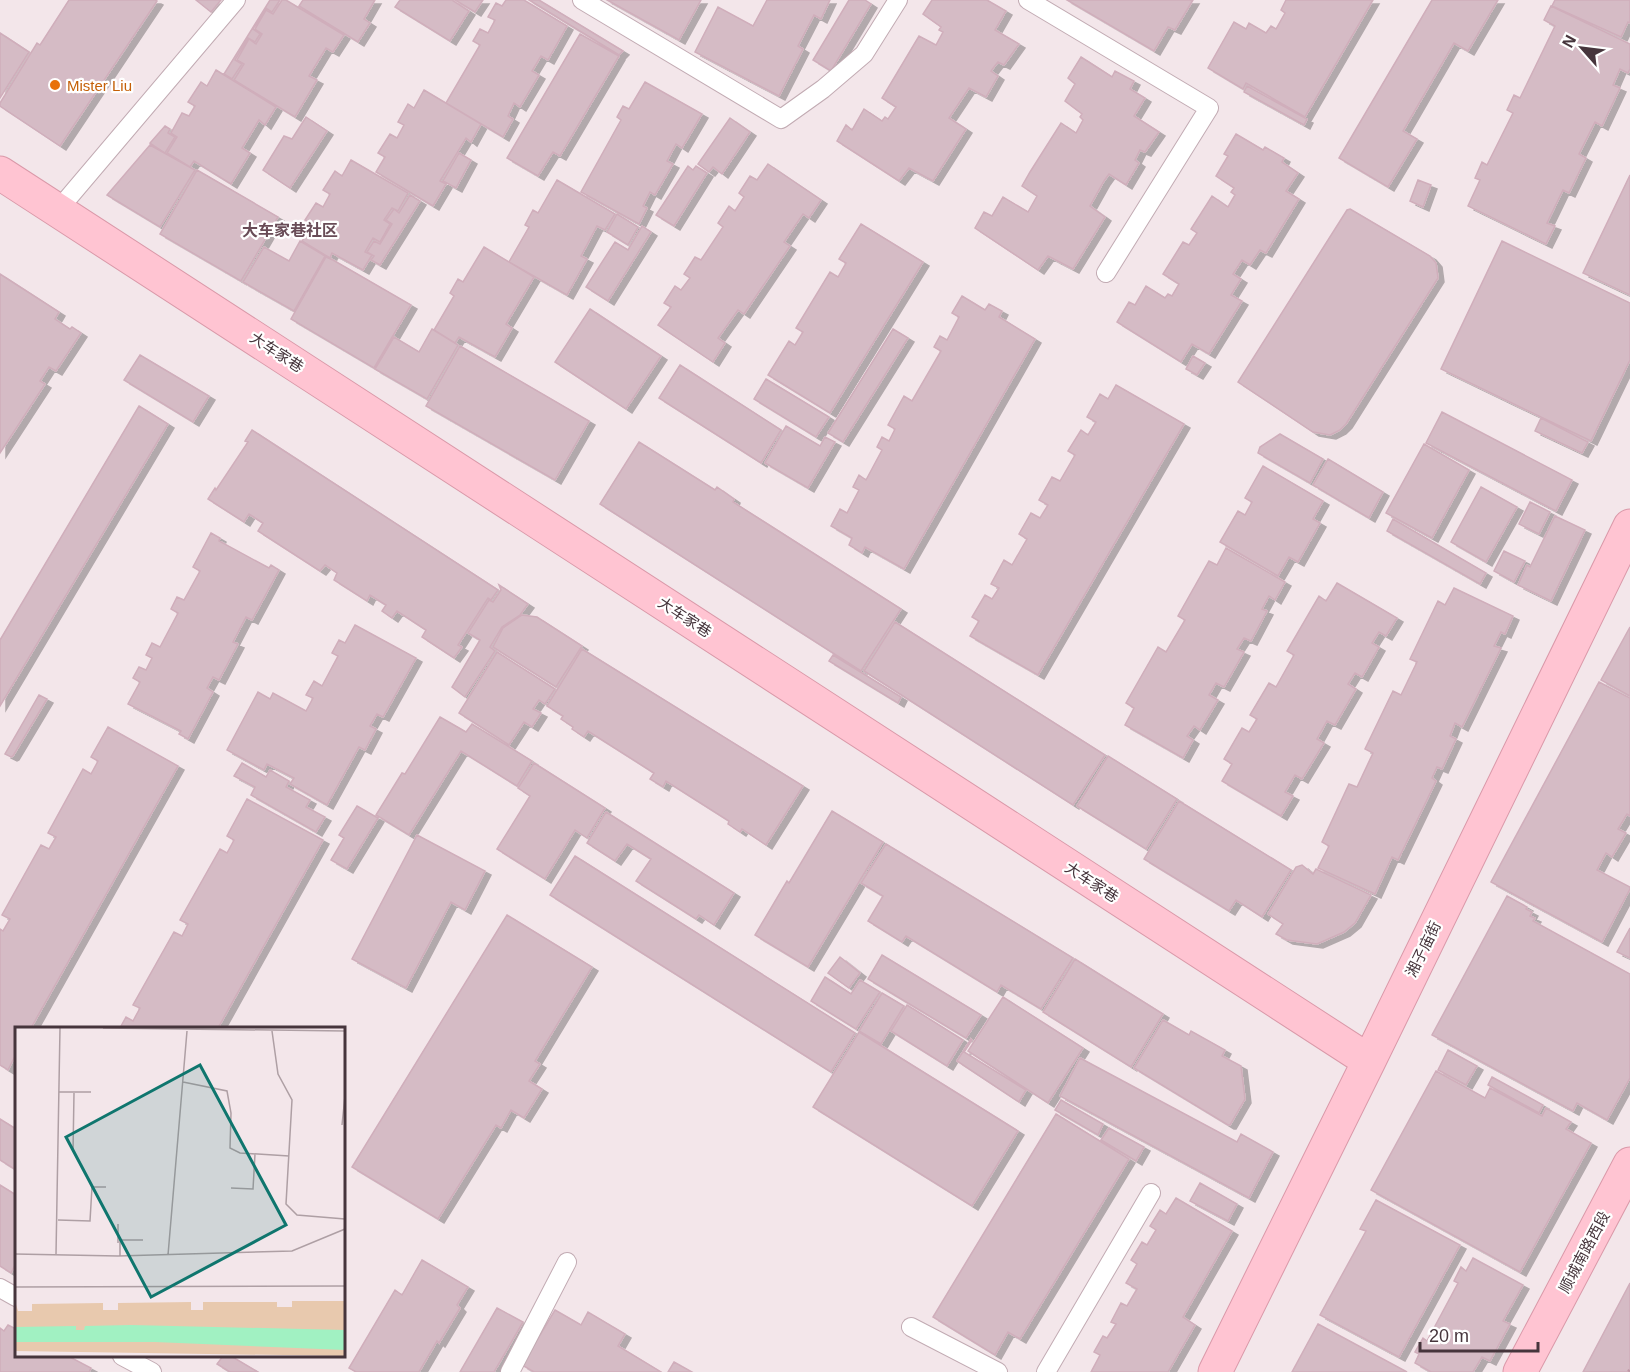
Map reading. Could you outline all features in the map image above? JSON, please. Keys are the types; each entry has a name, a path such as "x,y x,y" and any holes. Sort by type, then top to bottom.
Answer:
{"street":[{"name":"大车家巷","path":"0,173 1369,1061"},
{"name":"湘子庙街","path":"1215,1372 1630,526"},
{"name":"顺城南路西段","path":"1520,1372 1630,1164"}],"lane":[{"path":"58,210 236,0"},
{"path":"582,0 781,119 823,89 864,54 898,0"},
{"path":"1028,0 1209,108 1106,273"},
{"path":"1046,1372 1151,1193"},
{"path":"510,1372 567,1262"},
{"path":"0,1288 15,1296"},
{"path":"911,1327 998,1372"},
{"path":"124,1357 152,1372"}],"building":[{"path":"69,0 157,1 60,146 0,106 0,103 37,43 40,45"},
{"path":"196,0 221,0 211,12"},
{"path":"270,0 280,0 272,12 266,8 253,29 260,34 255,42 248,38 235,60 242,64 232,79 224,74"},
{"path":"282,0 286,0 344,35 333,52 326,48 309,76 317,80 295,117 234,80 244,64 237,60 249,39 256,44 262,34 255,29 266,10 273,14"},
{"path":"303,0 375,0 364,19 370,23 358,42 299,6"},
{"path":"400,0 452,0 469,11 450,41 395,7"},
{"path":"455,0 483,0 475,12"},
{"path":"506,0 524,0 567,26 548,60 541,56 532,71 539,75 520,107 514,103 508,116 513,119 503,137 446,103 480,45 473,41 480,29 488,33 495,20 488,17 496,3 502,6"},
{"path":"529,0 539,0 623,51 619,55"},
{"path":"607,0 701,0 679,40"},
{"path":"767,0 830,0 821,19 814,15 798,46 803,49 779,96 695,52 718,7 753,26"},
{"path":"849,0 865,0 871,4 831,71 813,60"},
{"path":"932,0 987,0 1006,11 995,30 1019,44 1004,65 998,62 991,71 998,76 986,97 969,88 949,118 966,129 933,181 909,168 899,181 837,141 846,125 852,130 864,109 882,121 885,117 888,119 896,107 882,98 919,36 936,45 943,32 939,30 941,27 923,14"},
{"path":"1067,0 1193,0 1175,30 1168,27 1154,51"},
{"path":"1286,0 1373,0 1305,117 1246,83 1243,89 1208,68 1234,22 1246,29 1249,23 1266,33 1271,26 1276,29 1285,13 1281,10"},
{"path":"1432,0 1498,0 1468,51 1454,43 1403,131 1417,139 1388,187 1339,158"},
{"path":"1555,0 1630,0 1630,23 1628,22 1621,37 1552,6"},
{"path":"1551,6 1630,44 1630,69 1628,73 1620,69 1613,85 1620,88 1602,126 1595,122 1579,154 1586,158 1569,193 1563,190 1547,223 1555,226 1546,244 1468,206 1480,180 1475,178 1482,162 1487,165 1513,113 1507,110 1514,95 1520,98 1555,26 1544,20"},
{"path":"0,33 29,52 0,98"},
{"path":"580,34 619,56 560,156 553,152 538,176 507,158"},
{"path":"1081,57 1112,77 1115,71 1134,81 1130,89 1145,98 1134,116 1159,132 1145,152 1140,150 1135,160 1139,163 1126,185 1109,174 1104,181 1090,206 1105,217 1073,269 1048,256 1038,270 975,228 984,212 992,216 1003,197 1028,212 1037,196 1022,186 1030,172 1061,123 1076,133 1083,120 1080,117 1082,114 1065,101 1075,84 1068,78"},
{"path":"216,70 276,107 265,125 259,120 242,148 250,153 231,184 194,161 190,167 167,153 177,137 171,133 182,113 189,116 195,106 188,102 201,82 207,86"},
{"path":"645,82 702,114 682,148 676,144 667,161 673,164 655,195 650,192 643,206 647,208 639,224 581,192 621,120 617,117 623,106 629,109"},
{"path":"1247,86 1307,119 1304,125 1244,92"},
{"path":"424,90 481,124 471,142 466,138 440,181 446,184 433,206 376,172 385,157 378,153 390,134 397,138 404,125 398,122 408,104 414,108"},
{"path":"306,117 327,131 290,188 263,170 284,136 292,139"},
{"path":"730,118 750,132 722,174 713,167 709,172 698,164"},
{"path":"165,126 170,129 168,133 175,137 165,153 150,143"},
{"path":"1236,134 1263,150 1265,147 1284,158 1282,162 1298,173 1286,191 1299,199 1266,253 1260,250 1250,265 1242,260 1233,274 1241,279 1231,295 1242,301 1209,354 1192,344 1181,362 1117,322 1129,302 1135,305 1146,286 1165,298 1168,294 1172,296 1179,284 1163,274 1183,242 1189,245 1197,233 1191,229 1212,196 1228,207 1235,195 1231,192 1234,188 1216,176 1228,156 1224,154"},
{"path":"150,145 195,170 160,227 107,195"},
{"path":"459,153 471,160 456,188 443,181"},
{"path":"351,160 408,193 398,211 392,208 384,220 390,224 380,242 373,238 365,252 372,255 363,270 332,253 330,258 302,241 313,224 305,220 316,203 323,207 330,194 323,190 335,171 342,176"},
{"path":"768,164 821,200 809,218 803,214 784,242 790,246 744,314 738,310 718,338 725,343 713,362 658,325 671,307 664,303 675,286 681,290 690,278 684,274 695,257 701,260 723,227 718,223 729,206 735,211 744,197 739,193 750,176 757,180"},
{"path":"688,166 693,170 696,166 707,173 674,226 656,215"},
{"path":"197,170 278,217 241,281 160,234"},
{"path":"1630,175 1630,295 1583,273"},
{"path":"557,180 615,214 605,230 597,226 581,256 587,259 567,295 509,262 529,227 525,225 533,210 538,213"},
{"path":"1418,180 1431,185 1423,207 1410,201"},
{"path":"410,195 420,201 380,265 371,260 374,256 367,252 374,241 380,244 392,224 386,220 394,209 399,213"},
{"path":"1350,209 1430,256 1436,263 1438,278 1346,424 1330,435 1313,432 1238,382 1347,210"},
{"path":"617,214 638,227 628,245 607,232"},
{"path":"861,224 923,262 830,413 768,375 789,341 795,345 803,332 796,328 830,272 838,277 846,263 839,259"},
{"path":"642,226 651,232 608,301 586,287 615,242 628,250"},
{"path":"300,241 325,256 294,311 243,282 264,247 289,261"},
{"path":"1502,241 1630,303 1630,360 1591,441 1441,369"},
{"path":"484,247 534,277 506,324 512,328 495,357 459,337 455,343 434,330 454,296 450,293 458,279 463,282"},
{"path":"326,257 411,305 374,368 291,319"},
{"path":"0,274 59,312 55,319 81,333 56,371 49,367 40,381 45,384 0,453"},
{"path":"962,296 985,310 989,304 1002,311 999,317 1035,339 904,569 865,547 862,553 849,545 852,538 831,526 840,509 847,513 859,490 853,487 859,475 866,480 882,450 877,447 882,437 889,441 895,429 888,425 904,396 912,401 941,351 934,347 940,336 947,340 959,317 952,313"},
{"path":"590,309 661,356 626,409 555,362"},
{"path":"432,329 458,345 427,399 375,369 394,337 419,352"},
{"path":"893,329 908,338 843,442 828,433"},
{"path":"460,346 589,421 555,480 426,406"},
{"path":"140,355 209,396 193,422 124,380"},
{"path":"1193,356 1205,363 1197,375 1186,369"},
{"path":"680,365 781,430 761,463 659,398"},
{"path":"766,379 829,417 816,437 754,399"},
{"path":"1116,385 1184,424 1038,675 970,636 979,621 972,617 985,595 992,599 999,588 991,584 1004,560 1012,565 1027,539 1019,534 1031,513 1040,518 1048,505 1039,500 1052,477 1060,481 1075,455 1068,451 1081,430 1088,435 1096,422 1087,417 1100,394 1108,399"},
{"path":"139,406 168,424 0,706 0,640"},
{"path":"1442,412 1572,480 1556,511 1426,443"},
{"path":"1541,418 1588,442 1582,453 1535,431"},
{"path":"786,426 820,446 825,437 835,442 808,488 765,463"},
{"path":"252,430 498,590 491,600 488,598 458,645 462,647 454,658 422,637 426,630 397,611 392,618 382,611 386,605 370,595 367,601 334,580 337,573 325,565 320,571 258,531 263,523 249,514 244,522 208,499 248,442 245,441"},
{"path":"1280,434 1323,459 1310,483 1258,453 1260,447"},
{"path":"639,442 715,490 717,487 734,499 733,502 901,609 861,671 600,504"},
{"path":"1424,444 1469,470 1432,538 1386,513"},
{"path":"1328,459 1383,492 1369,518 1313,485"},
{"path":"1263,466 1323,501 1313,519 1320,523 1298,562 1289,557 1278,576 1220,542 1238,511 1245,515 1252,502 1245,498"},
{"path":"1481,487 1517,507 1486,562 1451,542"},
{"path":"1530,502 1550,512 1539,534 1519,524"},
{"path":"1555,516 1585,530 1551,601 1518,585 1527,565 1530,567"},
{"path":"1393,519 1486,573 1480,584 1387,531"},
{"path":"211,533 220,538 219,541 269,568 271,565 279,570 252,620 246,617 233,642 238,644 219,680 213,677 207,688 213,692 188,739 179,734 181,731 128,704 140,682 133,678 139,667 146,670 152,658 146,655 152,643 160,647 178,613 171,609 177,597 184,600 200,571 193,567"},
{"path":"1226,548 1285,582 1275,600 1269,596 1262,609 1267,611 1251,641 1244,638 1237,649 1244,652 1224,687 1216,683 1209,695 1218,700 1200,730 1194,726 1187,736 1193,740 1183,758 1125,725 1134,708 1126,703 1158,647 1166,652 1185,620 1178,616 1209,561 1217,565"},
{"path":"1504,551 1525,561 1514,582 1494,571"},
{"path":"1337,583 1397,618 1386,636 1379,632 1372,643 1379,647 1362,677 1355,673 1348,684 1356,689 1335,725 1327,721 1317,739 1324,743 1302,779 1295,775 1285,792 1293,796 1281,816 1222,781 1232,764 1224,759 1242,728 1249,732 1257,719 1250,715 1269,683 1276,687 1294,655 1287,651 1319,596 1326,601"},
{"path":"499,585 528,604 520,615 502,627 490,647 495,651 465,697 452,687 480,640 468,633 489,600 493,602 501,590"},
{"path":"1454,588 1513,616 1505,634 1501,632 1494,646 1501,648 1462,727 1455,723 1450,736 1456,739 1442,769 1437,767 1432,778 1436,781 1398,860 1392,857 1375,894 1318,868 1329,846 1322,842 1349,784 1357,787 1373,753 1365,749 1393,691 1401,695 1417,662 1410,659 1438,601 1445,605"},
{"path":"522,615 537,617 582,646 556,687 493,647 503,628"},
{"path":"895,622 1105,755 1073,805 864,671"},
{"path":"355,625 416,658 383,717 377,714 370,726 376,729 365,750 359,747 327,805 290,784 294,778 267,764 264,770 227,750 258,692 270,699 273,693 306,711 313,698 306,695 314,681 322,686 338,656 332,653 339,640 345,643"},
{"path":"1630,627 1630,696 1601,680"},
{"path":"582,649 803,786 766,845 742,829 740,832 728,824 729,821 666,781 663,787 650,779 654,773 588,731 584,737 561,719 563,716 547,706"},
{"path":"497,652 555,689 545,704 539,700 533,709 541,713 532,727 524,722 509,745 459,713"},
{"path":"833,655 901,697 898,703 829,661"},
{"path":"1599,682 1630,698 1630,816 1627,814 1618,829 1626,833 1612,857 1606,853 1597,870 1630,889 1602,942 1491,882"},
{"path":"39,695 47,699 13,756 5,754"},
{"path":"440,717 466,732 472,724 532,761 517,786 461,751 409,835 376,815 402,773 405,774"},
{"path":"108,727 178,766 32,1027 15,1027 15,1056 8,1070 0,1065 0,929 3,931 10,919 2,915 41,845 49,849 56,837 48,833 83,769 91,774 98,761 91,757"},
{"path":"1108,756 1177,799 1146,849 1077,806"},
{"path":"242,763 266,777 270,770 289,781 286,787 310,800 306,807 325,817 316,832 251,795 255,787 234,776"},
{"path":"534,763 605,808 587,838 575,830 545,879 497,849 530,796 518,788"},
{"path":"247,799 323,840 219,1027 121,1027 126,1017 133,1021 140,1008 133,1005 174,932 182,936 188,924 180,920 220,849 227,853 234,840 227,836"},
{"path":"1179,801 1291,870 1262,917 1236,900 1229,911 1144,859"},
{"path":"357,806 378,818 347,869 331,860 344,838 339,835"},
{"path":"832,811 883,842 808,967 755,935"},
{"path":"606,812 734,893 714,925 699,915 696,919 636,881 651,859 627,844 615,861 587,843"},
{"path":"417,835 485,871 465,910 451,902 406,988 352,959"},
{"path":"886,844 1073,958 1041,1009 1001,985 997,992 906,936 902,942 868,921 883,896 861,883"},
{"path":"575,856 855,1033 831,1072 550,895"},
{"path":"1302,865 1313,874 1316,869 1371,895 1355,923 1344,932 1317,944 1287,940 1276,934 1283,924 1268,914 1296,867"},
{"path":"1507,896 1527,907 1526,909 1532,912 1530,916 1535,918 1533,921 1630,974 1630,1078 1607,1120 1577,1103 1573,1111 1432,1035"},
{"path":"507,915 592,967 535,1061 540,1064 529,1081 542,1089 524,1118 511,1110 501,1128 496,1125 438,1219 352,1167"},
{"path":"1630,928 1630,958 1617,952"},
{"path":"882,955 981,1015 966,1038 868,979"},
{"path":"840,957 860,973 849,988 828,973"},
{"path":"1075,959 1163,1014 1131,1067 1043,1012"},
{"path":"825,977 851,994 860,980 880,992 856,1029 811,1001"},
{"path":"882,993 904,1006 881,1044 859,1031"},
{"path":"1003,997 1083,1048 1048,1103 968,1051"},
{"path":"907,1005 963,1040 947,1066 891,1031"},
{"path":"1163,1020 1189,1035 1191,1031 1225,1050 1222,1056 1241,1066 1245,1099 1230,1125 1134,1068"},
{"path":"859,1032 1018,1131 972,1206 813,1107"},
{"path":"971,1039 964,1052 1026,1090 1019,1102 957,1061"},
{"path":"1448,1050 1477,1066 1466,1085 1438,1070"},
{"path":"1080,1058 1237,1142 1241,1134 1273,1152 1249,1198 1060,1096"},
{"path":"1436,1071 1485,1098 1490,1088 1542,1116 1546,1108 1571,1122 1566,1129 1591,1143 1520,1272 1371,1190"},
{"path":"1492,1077 1543,1105 1539,1113 1488,1085"},
{"path":"1061,1100 1103,1124 1098,1135 1055,1110"},
{"path":"1056,1114 1129,1159 1020,1339 1008,1332 995,1355 933,1317"},
{"path":"0,1119 15,1128 15,1169 0,1160"},
{"path":"1109,1128 1144,1147 1136,1161 1101,1140"},
{"path":"1200,1183 1237,1204 1228,1221 1190,1201"},
{"path":"0,1185 15,1194 15,1268 11,1273 0,1266"},
{"path":"1176,1198 1232,1231 1183,1317 1195,1325 1168,1372 1091,1372 1100,1355 1094,1352 1103,1336 1107,1338 1116,1324 1111,1322 1121,1303 1127,1306 1137,1289 1126,1283 1137,1264 1131,1260 1142,1242 1147,1245 1156,1230 1150,1226 1160,1210 1166,1214"},
{"path":"1376,1200 1460,1245 1399,1357 1320,1315 1366,1231 1360,1229"},
{"path":"1473,1258 1523,1285 1503,1321 1510,1324 1490,1361 1482,1357 1473,1372 1431,1372 1415,1363 1419,1354 1415,1352 1423,1338 1427,1341 1458,1283 1454,1281 1461,1267 1466,1271"},
{"path":"422,1260 468,1287 457,1305 460,1308 439,1343 437,1341 419,1372 356,1372 349,1368 395,1290 402,1295"},
{"path":"1630,1283 1630,1372 1583,1372"},
{"path":"497,1308 523,1322 494,1372 460,1372"},
{"path":"555,1310 581,1325 588,1312 625,1334 618,1346 661,1372 534,1372 522,1365"},
{"path":"1318,1324 1407,1372 1292,1372"},
{"path":"8,1325 15,1328 15,1357 70,1357 91,1368 89,1372 0,1372 0,1328 4,1331"},
{"path":"222,1357 233,1357 258,1372 230,1372 217,1364"},
{"path":"674,1362 692,1372 668,1372"}],"place":[{"name":"Mister Liu","path":"55,85"}],"district":[{"name":"大车家巷社区","path":"290,230"}]}
